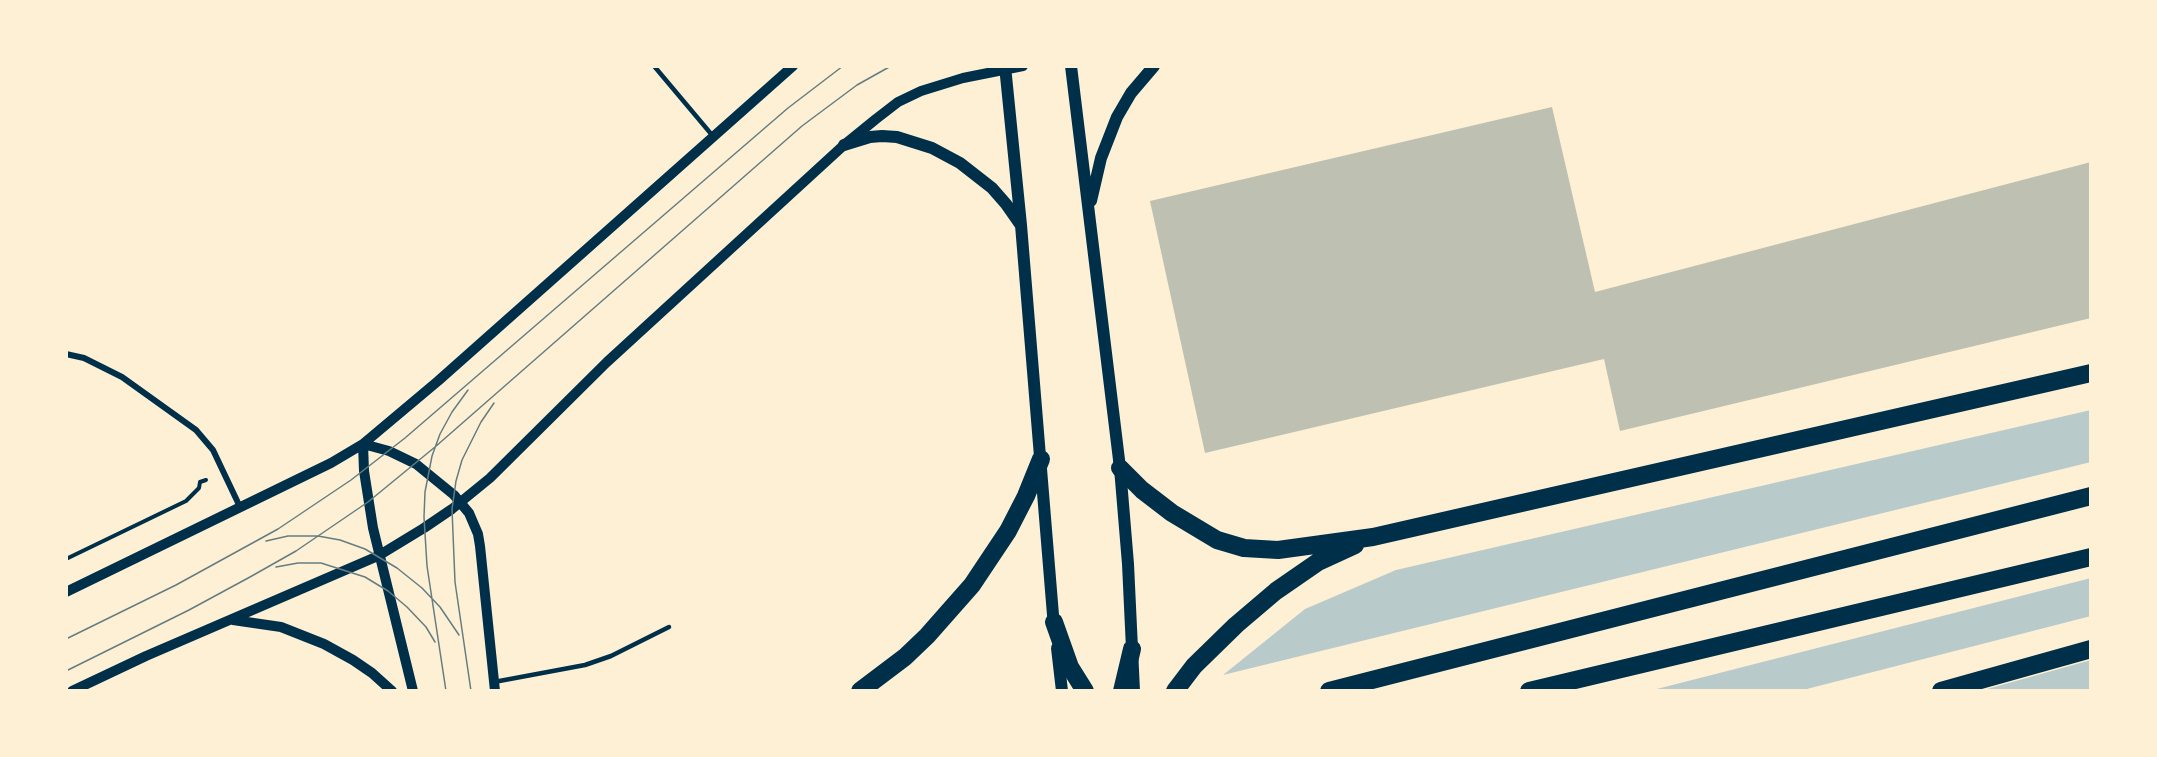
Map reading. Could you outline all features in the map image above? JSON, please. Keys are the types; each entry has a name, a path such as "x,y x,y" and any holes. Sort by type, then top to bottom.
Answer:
{"highway":[{"path":"1120,468 1142,490 1187,523 1217,540 1244,548 1278,550 1373,537 2091,373"},
{"path":"861,691 905,657 927,636 972,585 1008,531 1041,459"},
{"path":"1329,691 2091,496"},
{"path":"1175,691 1194,666 1275,591 1318,562 1373,537"},
{"path":"1529,691 2091,557"},
{"path":"1054,622 1070,667 1085,691"},
{"path":"1122,691 1132,649"},
{"path":"1941,691 2091,649"}],"main road":[{"path":"1071,66 1120,468 1128,564 1134,691"},
{"path":"1089,211 1101,158 1109,135 1125,103 1154,66"},
{"path":"1005,68 1062,691"},
{"path":"844,145 882,136 897,137 932,148 960,163 992,188 1021,225"}],"street":[{"path":"66,592 331,463 363,444 438,381 793,66"},
{"path":"72,691 230,619 378,556 415,535 461,502 517,453 607,362 844,145 898,102 921,91 963,78 1023,66"},
{"path":"66,354 84,358 122,377 196,430 213,450 240,507"},
{"path":"363,444 389,451 416,464 442,484 469,513 478,534 495,687"},
{"path":"363,444 368,502 378,556 413,691"},
{"path":"230,619 281,627 324,644 372,673 392,691"}],"lane":[{"path":"654,66 714,137"},
{"path":"495,687 612,656 669,627"}],"path":[{"path":"66,559 186,501 199,488 200,482 224,471"}],"shaded area":[{"path":"2091,410 2091,462 1223,675 1305,609 1396,570"},
{"path":"2091,578 2091,616 1799,691 1649,691"},
{"path":"2091,660 2091,691 1980,691"}],"building":[{"path":"1552,107 1595,292 2091,162 2091,318 1620,431 1604,359 1205,453 1150,201"}],"tram line":[{"path":"66,639 176,585 278,529 351,480 405,438 788,108 843,66"},
{"path":"66,671 250,577 296,551 368,502 435,447 802,126 857,85 891,66"},
{"path":"446,691 427,566 425,492 432,456 440,434 468,390"},
{"path":"471,691 455,582 452,509 462,460 481,422 494,403"},
{"path":"266,541 288,536 318,536 340,540 365,549 397,568 422,588 440,607 459,635"},
{"path":"276,567 298,563 321,563 365,577 388,591 407,607 426,627 435,642"}]}
